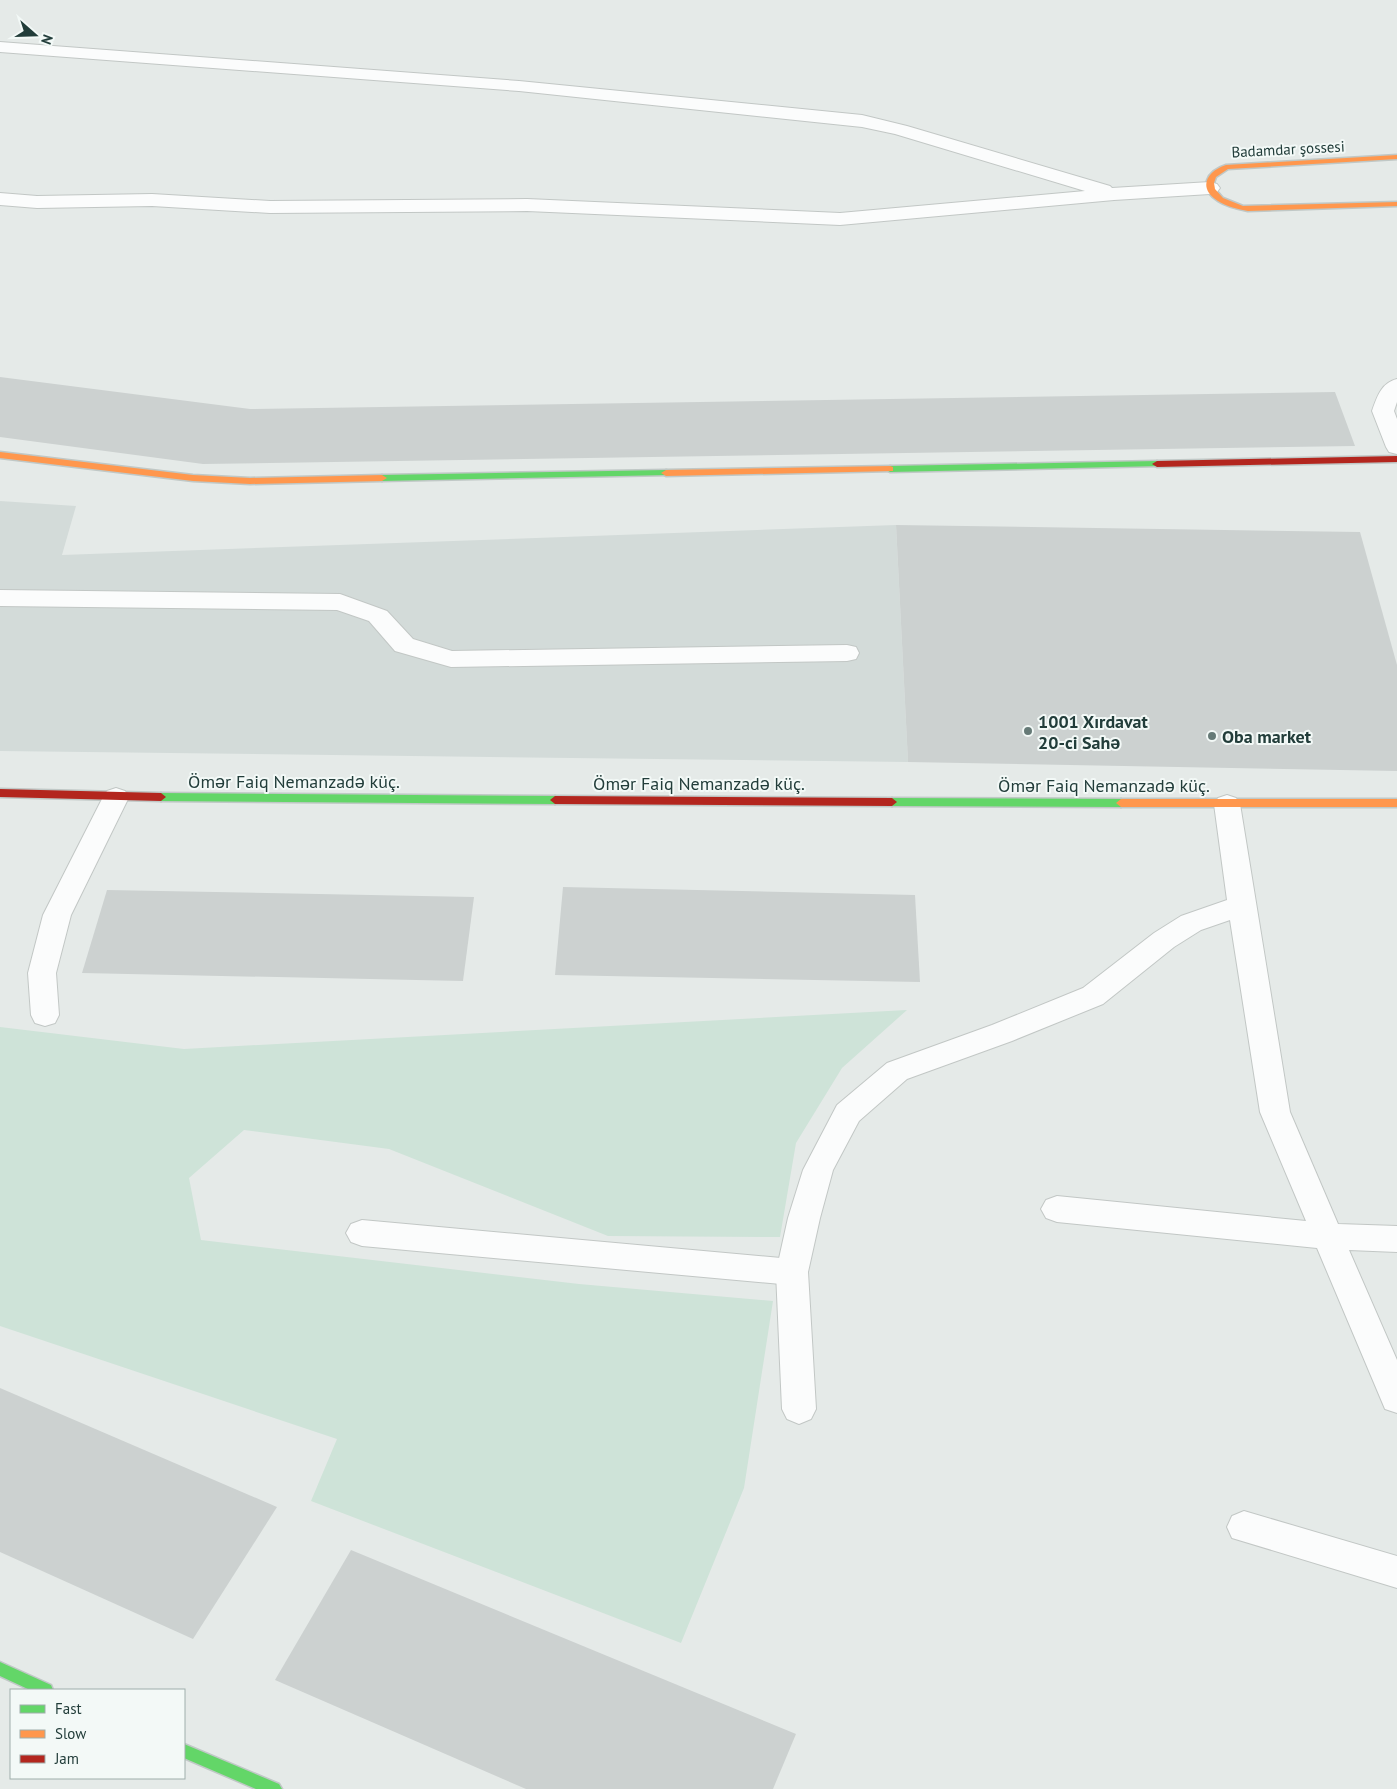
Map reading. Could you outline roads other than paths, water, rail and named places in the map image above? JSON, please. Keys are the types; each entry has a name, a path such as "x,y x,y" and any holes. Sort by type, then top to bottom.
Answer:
{"street":[{"path":"0,47 519,86 862,121 900,130 1114,194"},
{"name":"Badamdar şossesi","path":"1210,188 1209,181 1214,172 1226,167 1397,157"},
{"path":"0,199 37,202 152,200 270,207 527,205 840,219 1114,194 1210,188 1228,204 1244,209 1269,210 1397,204"},
{"path":"1397,386 1389,394 1383,411 1397,447"},
{"path":"0,455 193,478 250,481 1397,459"},
{"path":"0,598 340,602 378,616 404,645 451,659 847,653"},
{"name":"Ömər Faiq Nemanzadə küç.","path":"0,793 116,797 1227,804 1397,803"},
{"path":"46,1016 42,973 57,915 116,797"},
{"path":"1227,804 1275,1112 1397,1399"},
{"path":"798,1409 792,1272 804,1218 818,1170 848,1113 897,1071 1002,1033 1093,996 1164,940 1191,923 1242,905"},
{"path":"1057,1209 1328,1236 1397,1239"},
{"path":"362,1233 792,1272"},
{"path":"1244,1527 1397,1572"},
{"path":"0,1669 44,1689"},
{"path":"185,1751 274,1789"}],"place":[{"name":"1001 Xırdavat 20-ci Sahə","path":"1028,731"},
{"name":"Oba market","path":"1212,736"}]}
